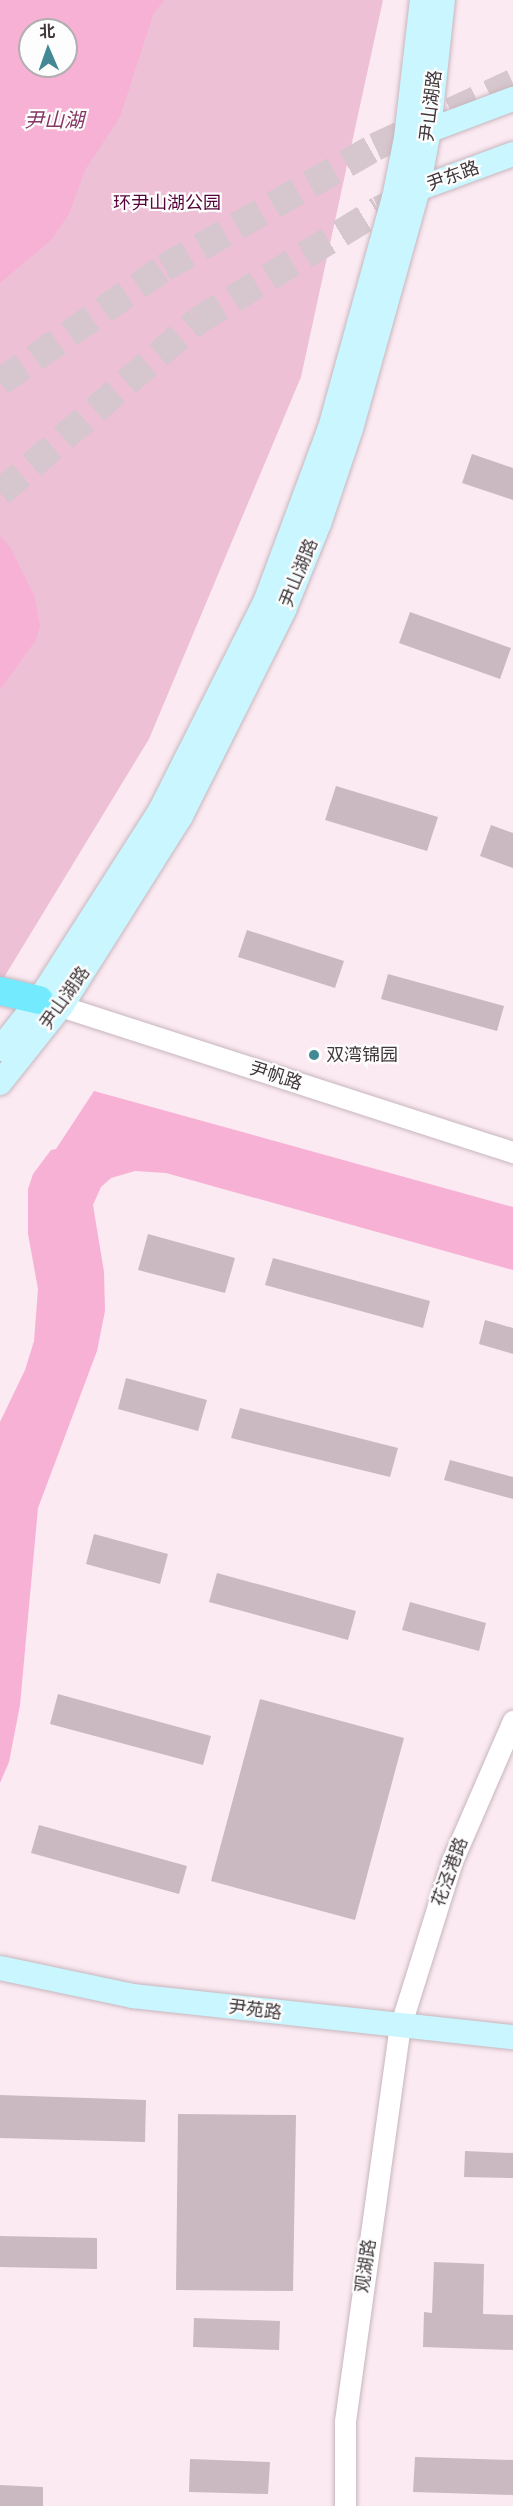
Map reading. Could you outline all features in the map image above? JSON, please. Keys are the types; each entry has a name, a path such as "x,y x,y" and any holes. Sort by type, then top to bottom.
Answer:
{"highway":[{"path":"0,991 50,1002"}],"main road":[{"name":"尹山湖路","path":"0,1083 50,1002 161,809 266,600 330,428 394,198 406,138 422,0"},
{"name":"尹山湖路","path":"0,1049 50,1002 181,816 285,610 319,524 351,429 418,189 429,130 443,0"},
{"path":"406,138 513,99"},
{"name":"尹东路","path":"394,198 513,154"},
{"name":"尹苑路","path":"0,1968 133,1996 399,2027 513,2037"}],"street":[{"name":"尹帆路","path":"50,1002 513,1152"},
{"name":"花泾港路","path":"399,2027 452,1861 513,1721"},
{"name":"观湖路","path":"345,2506 345,2421 399,2027"}],"green space":[{"name":"环尹山湖公园","path":"0,0 383,0 301,377 149,739 0,984"}],"water":[{"name":"尹山湖","path":"0,0 164,0 153,15 120,117 85,170 69,214 51,240 0,283"},
{"path":"0,536 10,547 34,595 40,626 36,640 0,690"},
{"path":"94,1091 513,1207 513,1270 166,1173 135,1171 111,1178 101,1187 93,1205 104,1272 105,1311 97,1351 38,1508 20,1705 9,1762 0,1783 0,1422 25,1370 34,1341 38,1289 28,1234 28,1189 33,1174 51,1150 56,1149"}],"building":[{"path":"472,454 513,468 513,500 462,483"},
{"path":"410,612 511,648 500,679 399,643"},
{"path":"336,786 438,817 427,851 325,820"},
{"path":"491,825 513,833 513,868 480,856"},
{"path":"247,930 344,961 335,988 238,957"},
{"path":"388,974 504,1006 497,1031 381,999"},
{"path":"148,1234 235,1258 225,1293 138,1270"},
{"path":"273,1258 430,1301 423,1328 265,1285"},
{"path":"485,1320 513,1328 513,1354 479,1344"},
{"path":"126,1378 207,1400 198,1431 118,1409"},
{"path":"240,1408 398,1448 390,1477 231,1438"},
{"path":"450,1460 513,1477 513,1499 444,1480"},
{"path":"94,1534 168,1554 160,1584 86,1564"},
{"path":"217,1573 356,1611 348,1640 209,1602"},
{"path":"410,1602 486,1623 479,1651 402,1630"},
{"path":"58,1694 211,1736 203,1765 50,1724"},
{"path":"260,1699 404,1738 355,1920 211,1881"},
{"path":"39,1825 187,1866 179,1894 31,1853"},
{"path":"0,2095 146,2100 145,2142 0,2138"},
{"path":"178,2114 296,2115 293,2291 176,2290"},
{"path":"465,2151 513,2153 513,2178 464,2177"},
{"path":"0,2236 97,2238 97,2269 0,2267"},
{"path":"434,2262 484,2264 483,2314 513,2315 513,2350 423,2347 424,2312 432,2313"},
{"path":"194,2318 280,2321 279,2350 193,2347"},
{"path":"415,2457 513,2460 513,2495 413,2492"},
{"path":"190,2459 270,2462 268,2494 189,2492"},
{"path":"0,2485 43,2487 43,2506 0,2506"}],"tunnel":[{"path":"0,382 164,268 375,147 513,83"},
{"path":"0,493 197,321 379,210 414,193"}],"place":[{"name":"双湾锦园","path":"314,1055"}]}
